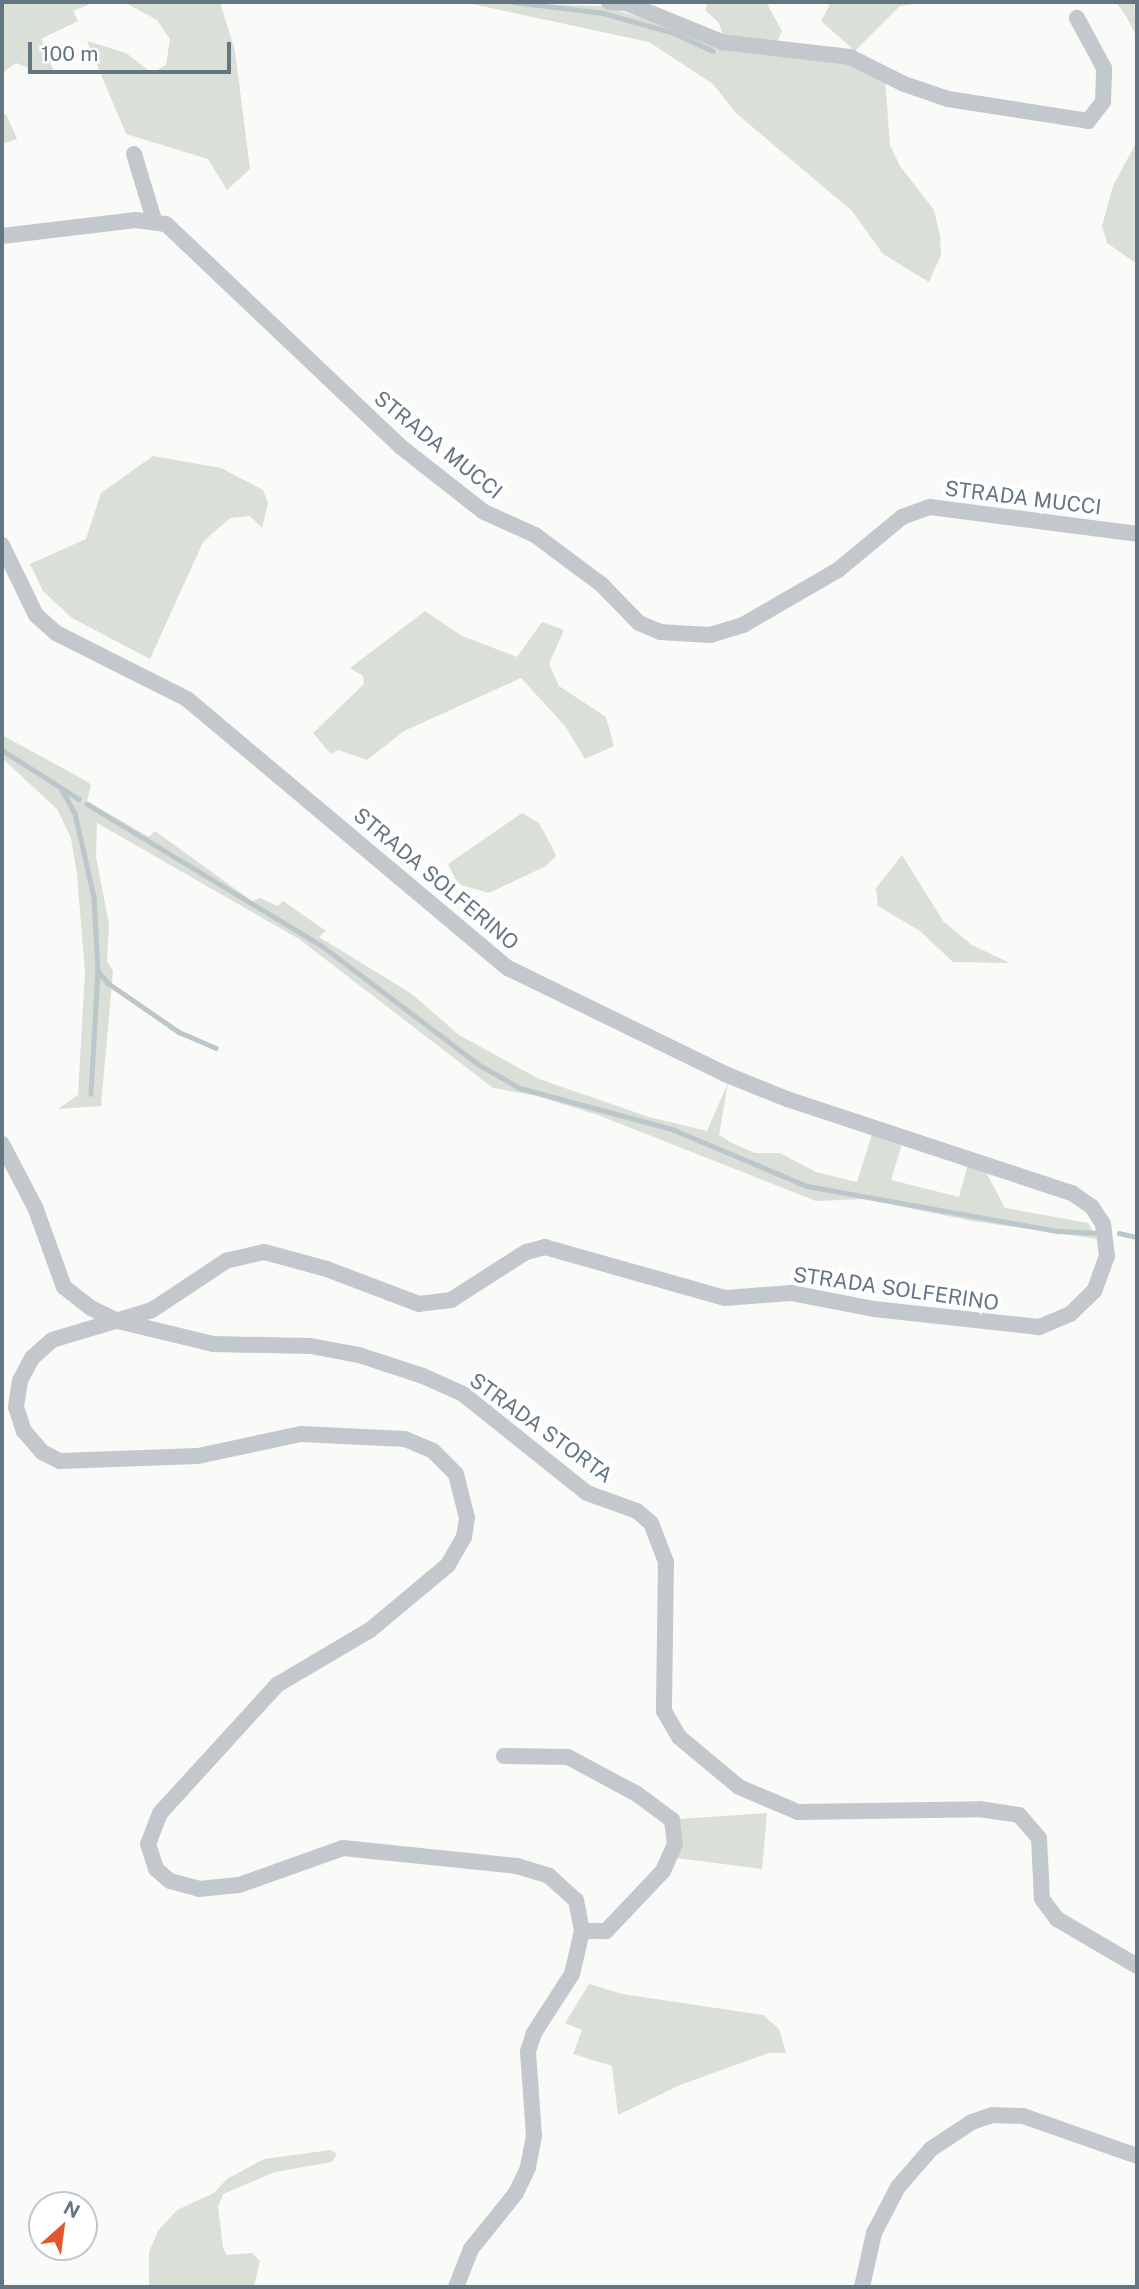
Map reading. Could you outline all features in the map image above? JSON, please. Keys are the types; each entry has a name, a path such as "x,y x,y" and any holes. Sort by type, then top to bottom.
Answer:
{"street":[{"path":"609,2 626,3 722,42 850,57 904,84 948,99 1088,121 1103,102 1104,68 1077,18"},
{"path":"2,236 154,220 134,154"},
{"name":"STRADA MUCCI","path":"154,220 186,240 401,447 484,512 535,535 602,585 639,623 660,632 710,635 743,625 838,570 902,517 930,508 1137,534"},
{"name":"STRADA SOLFERINO","path":"2,545 36,615 56,633 187,699 508,968 725,1074 787,1099 1072,1193 1101,1219 1108,1246 1094,1292 1070,1314 1039,1326 874,1309 791,1293 725,1298 545,1247 519,1256 466,1294 434,1304 404,1301 327,1269 264,1251 248,1253 226,1261 152,1310 52,1340 32,1357 20,1381 16,1407 24,1431 41,1452 80,1462 198,1456 301,1434 405,1439 422,1445 447,1463 466,1502 464,1537 448,1565 370,1630 277,1685 171,1800 151,1827 148,1844 156,1869 170,1881 199,1889 239,1885 343,1848 517,1866 566,1887 580,1912 582,1931 572,1974 534,2034 528,2052 534,2136 528,2168 516,2193 471,2249 456,2287"},
{"path":"2,1144 36,1207 64,1287 118,1321"},
{"name":"STRADA STORTA","path":"118,1321 213,1344 311,1346 359,1355 463,1394 587,1493 637,1511 651,1522 666,1562 664,1711 679,1737 706,1762 739,1787 797,1812 979,1809 1019,1815 1039,1838 1042,1899 1057,1919 1137,1966"},
{"path":"504,1756 568,1756 637,1794 672,1820 675,1844 663,1871 606,1931 582,1931"},
{"path":"862,2287 874,2233 898,2187 931,2148 972,2122 992,2115 1023,2116 1137,2156"}],"shaded area":[{"path":"2,2 95,2 73,11 78,21 41,39 55,74 43,74 16,63 2,73"},
{"path":"124,2 220,2 235,51 250,169 227,190 208,159 126,134 87,41 126,53 152,73 166,65 170,39 157,20"},
{"path":"463,2 604,6 682,31 828,57 885,79 890,145 900,166 934,210 940,235 941,255 929,282 883,254 852,211 736,113 713,84 649,42"},
{"path":"708,2 766,2 782,31 777,42 724,38 719,23 705,10"},
{"path":"831,2 931,2 900,6 855,51 821,21"},
{"path":"1116,2 1134,2 1137,37 1126,16"},
{"path":"6,114 17,139 2,144 2,117"},
{"path":"1137,141 1137,264 1107,243 1102,226 1113,186"},
{"path":"153,456 221,468 263,490 268,503 262,528 250,516 230,518 203,542 150,659 72,618 43,591 30,564 86,539 101,493"},
{"path":"425,611 462,636 517,657 542,622 564,630 549,664 559,686 606,717 614,746 585,759 565,726 521,678 404,731 367,760 338,750 331,754 313,733 364,684 363,676 350,668"},
{"path":"2,735 88,782 91,786 87,801 149,837 155,831 252,901 260,898 278,906 283,901 326,931 319,937 412,994 459,1035 539,1079 649,1117 707,1131 728,1083 719,1135 755,1153 780,1153 816,1172 857,1182 872,1134 902,1144 891,1180 959,1197 968,1164 986,1172 1005,1208 1088,1223 1097,1239 972,1221 865,1199 816,1201 598,1115 537,1096 493,1088 299,939 97,823 96,857 109,924 107,961 113,971 101,1106 58,1109 78,1095 85,972 77,874 71,838 57,809 2,758"},
{"path":"522,813 539,823 556,856 546,866 489,893 458,884 448,864"},
{"path":"902,855 943,921 972,945 1010,963 953,962 920,931 878,906 876,888"},
{"path":"767,1813 762,1869 676,1858 679,1819"},
{"path":"589,1984 622,1994 763,2015 779,2029 786,2053 769,2053 680,2085 618,2115 612,2066 573,2054 582,2030 565,2023"},
{"path":"331,2150 337,2154 332,2162 275,2172 223,2194 218,2207 223,2248 227,2255 252,2253 260,2261 254,2287 149,2285 149,2252 158,2231 177,2210 214,2193 227,2179 264,2159"}],"waterway":[{"path":"514,2 603,13 674,33 713,51"},
{"path":"2,750 79,799"},
{"path":"61,788 75,813 94,897 98,971 91,1094"},
{"path":"87,804 321,945 481,1066 520,1088 672,1129 807,1186 1058,1231 1097,1233"},
{"path":"98,971 108,983 179,1032 216,1048"},
{"path":"1119,1233 1137,1237"}]}
